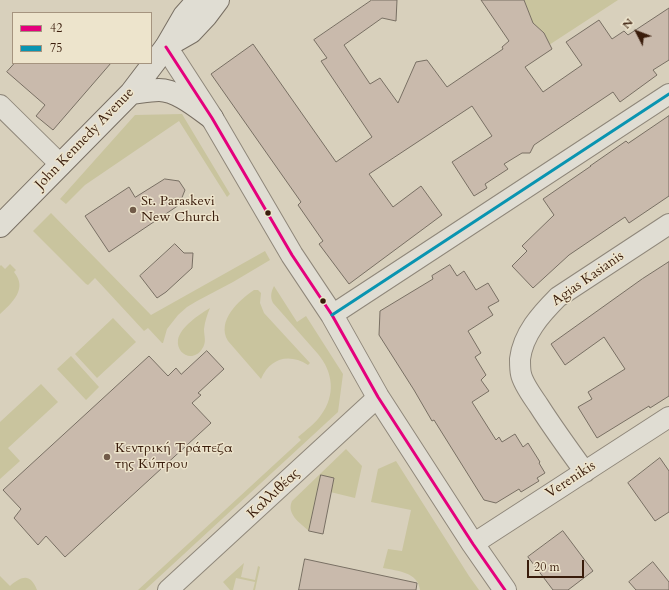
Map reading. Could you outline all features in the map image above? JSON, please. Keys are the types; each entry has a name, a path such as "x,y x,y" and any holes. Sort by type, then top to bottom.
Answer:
{"street":[{"name":"John Kennedy Avenue","path":"0,226 130,93 166,47 184,16 198,0"},
{"name":"John Kennedy Avenue","path":"166,47 191,32 218,0"},
{"path":"166,47 212,118 292,255 332,315 378,397 473,544 505,590"},
{"path":"130,93 160,90 172,93 188,101 212,118"},
{"path":"332,315 669,94"},
{"path":"0,105 61,165"},
{"name":"Agias Kasianis","path":"585,472 533,398 521,375 520,359 524,342 544,311 558,297 669,224"},
{"name":"Καλλιθέας","path":"168,590 378,397"},
{"name":"Verenikis","path":"473,544 669,416"}],"shaded area":[{"path":"524,0 618,0 549,45 544,33 533,24"},
{"path":"182,114 230,194 227,197 179,121 85,185 66,204 60,199 135,115"},
{"path":"51,213 151,315 265,251 270,260 187,307 178,315 167,329 162,343 148,328 144,331 95,278 88,285 86,284 33,231"},
{"path":"10,264 16,270 14,272 18,278 19,290 17,295 0,314 0,266 1,265 5,269"},
{"path":"274,286 297,322 306,316 343,374 338,412 145,590 138,590 301,440 298,437 316,421 326,407 331,392 331,384 327,368 318,354 273,303 271,294"},
{"path":"254,290 258,290 261,293 260,303 264,313 310,363 308,365 294,359 281,360 269,366 261,379 228,341 225,333 227,319 236,305"},
{"path":"210,308 204,326 204,346 194,355 190,356 182,353 178,345 178,340 182,330 191,321"},
{"path":"113,318 136,342 97,378 75,354"},
{"path":"71,356 99,387 86,400 57,369"},
{"path":"41,384 58,402 8,448 20,461 0,479 0,422"},
{"path":"346,449 362,466 355,498 318,489 309,531 292,514 292,501"},
{"path":"396,461 479,590 420,590 415,579 406,573 383,568 388,549 402,551 411,510 371,502 378,469"},
{"path":"244,563 241,577 255,580 258,566 260,567 255,590 253,590 255,582 236,578 233,590 230,590 223,582"},
{"path":"0,576 10,586 22,578 29,579 32,581 37,590 0,590"}],"building":[{"path":"372,0 397,0 396,21 382,18 344,45 370,84 380,78 398,103 416,62 427,60 447,87 503,49 502,47 509,41 481,0 524,0 533,23 544,33 552,49 525,67 543,92 582,65 566,42 599,20 612,39 624,31 628,35 669,8 669,60 653,70 657,75 620,102 613,92 534,145 530,153 522,153 504,164 508,169 485,184 487,188 474,196 452,162 492,136 472,106 369,174 393,207 421,186 442,215 349,284 319,244 323,241 298,205 301,202 211,74 253,44 336,162 372,137 321,61 327,58 314,40"},
{"path":"14,64 110,64 53,130 36,116 45,105 7,72"},
{"path":"669,116 669,196 629,223 625,217 569,255 533,288 512,266 527,251 522,246 554,215 543,199 626,141 628,143"},
{"name":"St. Paraskevi New Church","path":"165,179 179,181 185,190 179,205 109,252 85,216 129,187 135,197"},
{"path":"175,244 184,253 193,253 192,268 166,292 157,298 140,276"},
{"path":"669,262 669,396 650,408 649,406 597,438 578,407 592,399 588,392 625,369 604,337 565,365 551,344 642,279"},
{"path":"450,265 457,276 464,271 476,290 488,283 499,301 488,307 493,315 468,331 481,353 475,357 486,375 481,380 489,391 472,402 496,440 499,437 502,442 515,434 523,447 528,443 545,473 537,478 539,481 521,492 519,489 496,503 484,500 434,420 432,421 379,335 380,311 433,279 432,276"},
{"name":"Κεντρική Τράπεζα της Κύπρου","path":"207,351 224,369 198,393 201,395 192,403 211,423 65,557 46,536 38,545 14,518 21,509 3,490 149,356 168,376 176,368 181,374"},
{"path":"660,458 669,471 669,512 655,521 628,483"},
{"path":"321,475 334,478 323,534 309,531"},
{"path":"563,531 593,571 568,590 553,590 528,557"},
{"path":"305,559 417,583 416,590 299,590"},
{"path":"653,562 669,582 669,590 636,590 629,582"}],"transit line":[{"name":"42","path":"166,47 212,118 292,255 332,315 378,397 473,544 505,590"},
{"name":"75","path":"332,315 669,94"}],"place":[{"name":"St. Paraskevi New Church","path":"133,210"},
{"name":"Κεντρική Τράπεζα της Κύπρου","path":"107,457"}]}
